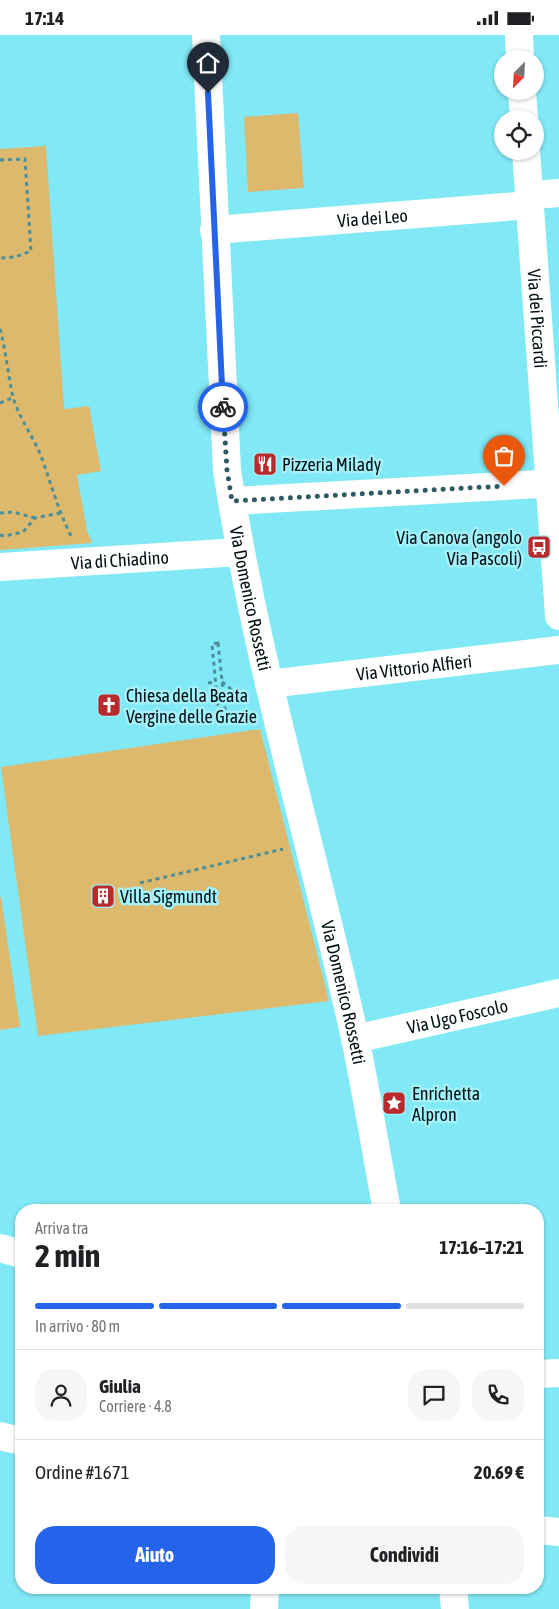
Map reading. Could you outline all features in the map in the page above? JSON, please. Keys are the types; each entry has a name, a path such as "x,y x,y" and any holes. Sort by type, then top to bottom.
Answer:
{"main road":[{"name":"Via Domenico Rossetti","path":"206,35 227,470 240,552 268,684 355,1039 386,1204"},
{"path":"519,35 520,50"},
{"name":"Via dei Piccardi","path":"530,160 545,198 559,616"},
{"name":"Via dei Leo","path":"214,230 545,198"},
{"path":"232,501 554,484"},
{"name":"Via di Chiadino","path":"0,567 240,552"},
{"name":"Via Vittorio Alfieri","path":"268,684 559,650"},
{"name":"Via Ugo Foscolo","path":"355,1039 559,993"},
{"path":"0,1248 15,1252"},
{"path":"544,1374 559,1373"},
{"path":"0,1436 15,1440"},
{"path":"544,1531 559,1532"},
{"path":"264,1609 265,1594"},
{"path":"454,1594 455,1609"}],"path":[{"path":"0,160 25,159 31,251 15,257 0,258"},
{"path":"0,329 14,397 40,455 60,513 75,544"},
{"path":"0,403 14,397"},
{"path":"0,513 14,512 35,518 60,513"},
{"path":"0,535 4,536 23,532 35,518"},
{"path":"218,643 222,682 226,718 219,719 212,644 218,643"},
{"path":"208,683 216,682"},
{"path":"222,682 245,701"},
{"path":"140,883 290,847"}],"shaded area":[{"path":"298,113 304,188 248,192 244,117"},
{"path":"46,146 64,409 89,406 101,471 77,475 87,530 92,543 0,550 0,149"},
{"path":"260,729 329,1001 38,1036 1,767"},
{"path":"0,897 20,1027 0,1030"}],"way so far":[{"path":"223,407 227,470 232,501 504,486"}],"place":[{"name":"Pizzeria Milady","path":"265,464"},
{"name":"Via Canova (angolo Via Pascoli)","path":"539,547"},
{"name":"Chiesa della Beata Vergine delle Grazie","path":"109,705"},
{"name":"Villa Sigmundt","path":"103,896"},
{"name":"Enrichetta Alpron","path":"394,1103"}],"route":[{"path":"208,93 223,407"}]}
